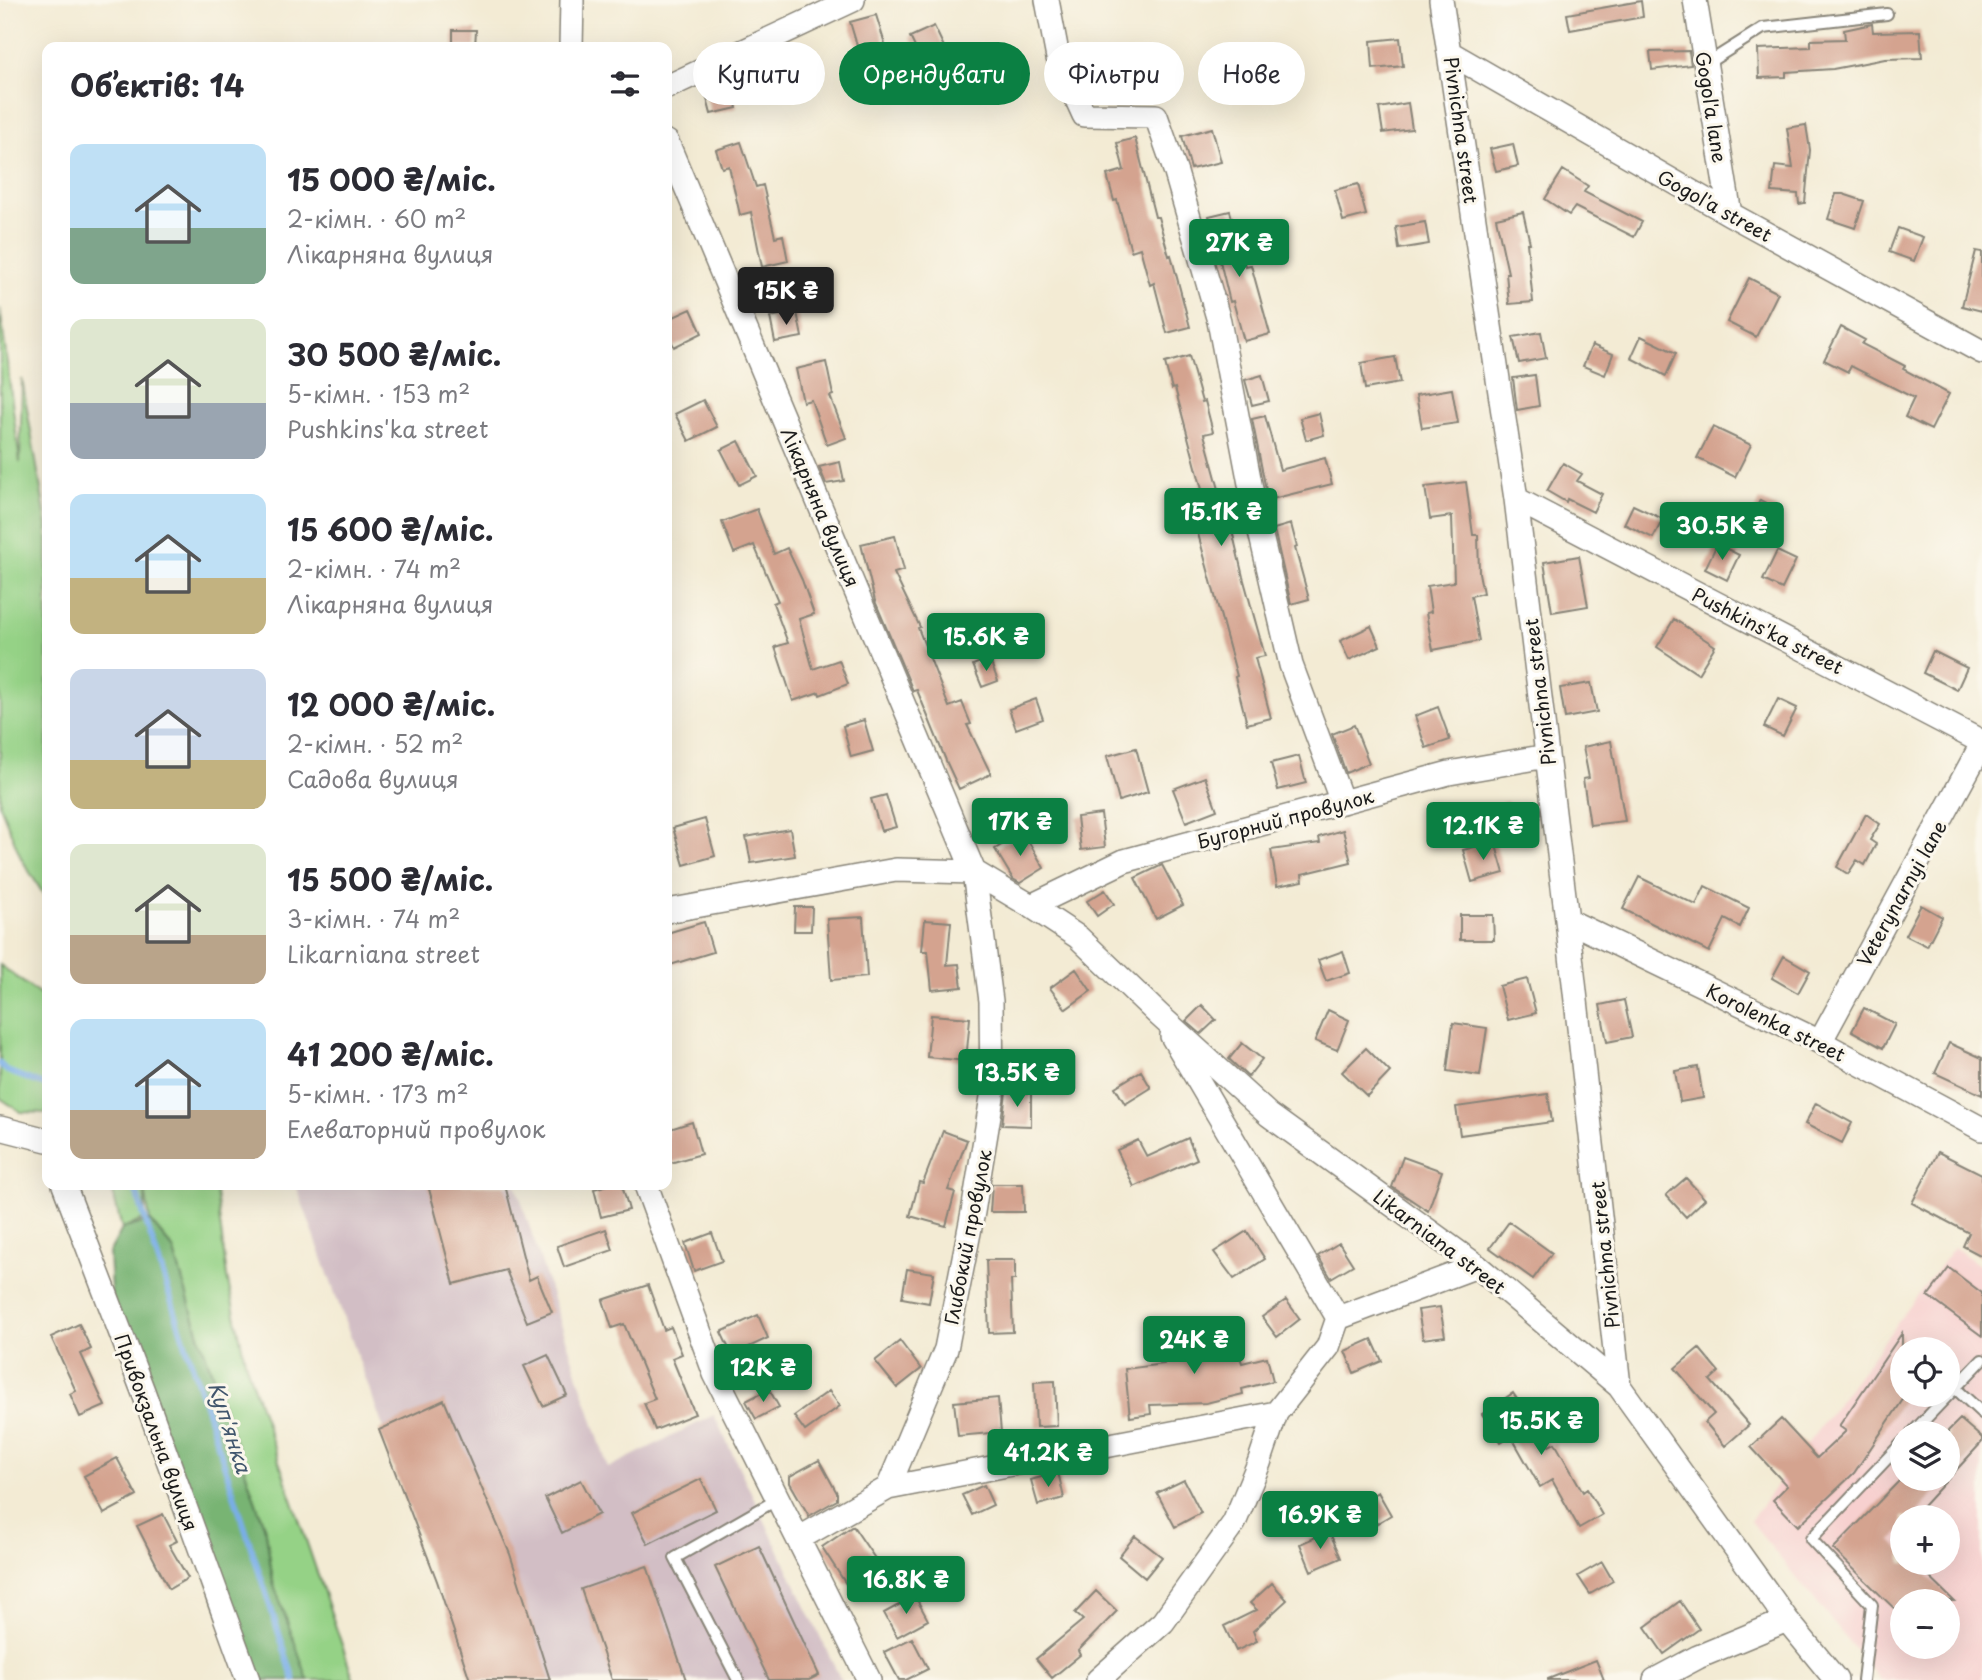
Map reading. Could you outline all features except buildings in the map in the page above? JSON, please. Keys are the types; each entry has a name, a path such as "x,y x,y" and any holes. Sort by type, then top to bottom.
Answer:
{"street":[{"path":"571,42 572,0"},
{"path":"672,85 853,0"},
{"path":"1047,0 1058,58 1084,115 1156,116 1176,173 1219,321 1255,510 1291,665 1342,802"},
{"name":"Pivnichna street","path":"1441,0 1516,499 1619,1386"},
{"name":"Gogol'a lane","path":"1695,0 1730,214"},
{"name":"Gogol'a street","path":"1450,53 1730,214 1982,352"},
{"name":"Лікарняна вулиця","path":"672,154 974,872"},
{"name":"Pushkins'ka street","path":"1516,499 1982,743"},
{"name":"Veterynarnyi lane","path":"1820,1042 1982,743"},
{"name":"Бугорний провулок","path":"1031,906 1125,861 1449,773 1547,756"},
{"path":"672,910 896,870 974,872"},
{"name":"Likarniana street","path":"974,872 1078,937 1159,1016 1269,1115 1477,1266 1619,1386 1787,1620 1836,1680"},
{"name":"Глибокий провулок","path":"888,1488 946,1349 974,1212 992,1097 991,1001 974,872"},
{"name":"Korolenka street","path":"1567,920 1820,1042 1982,1129"},
{"path":"1097,1680 1163,1622 1234,1523 1276,1413 1328,1347 1338,1318 1159,1016"},
{"path":"0,1128 42,1140"},
{"name":"Привокзальна вулиця","path":"66,1190 143,1391 248,1680"},
{"path":"648,1190 715,1374 869,1680"},
{"path":"1338,1318 1477,1266"},
{"path":"798,1539 888,1488 1276,1413"},
{"path":"1655,1680 1698,1657 1787,1620"}],"lane":[{"path":"1706,64 1763,28 1887,15"},
{"path":"1960,1383 1982,1360"},
{"path":"1960,1393 1982,1413"},
{"path":"1923,1421 1937,1407"},
{"path":"1863,1680 1872,1605 1811,1539 1890,1456"},
{"path":"737,1680 675,1558 778,1499"}],"shaded area":[{"path":"298,1190 518,1190 608,1468 714,1415 841,1680 474,1680"},
{"path":"1954,1247 1982,1267 1982,1680 1880,1680 1750,1521"}],"green space":[{"path":"0,308 20,463 22,379 42,496 42,892 21,858 0,805"},
{"path":"0,965 42,996 42,1113 21,1112 0,1098"},
{"path":"112,1190 145,1190 145,1219 122,1229"},
{"path":"145,1190 216,1190 227,1277 246,1365 354,1680 308,1680 273,1582 266,1532 200,1338 173,1249 150,1221"},
{"path":"150,1221 173,1249 200,1338 266,1532 273,1582 308,1680 244,1680 112,1312 109,1253 122,1229"}],"waterway":[{"name":"Куп'янка","path":"0,1064 7,1071 42,1084"},
{"name":"Куп'янка","path":"136,1190 294,1680"}]}
